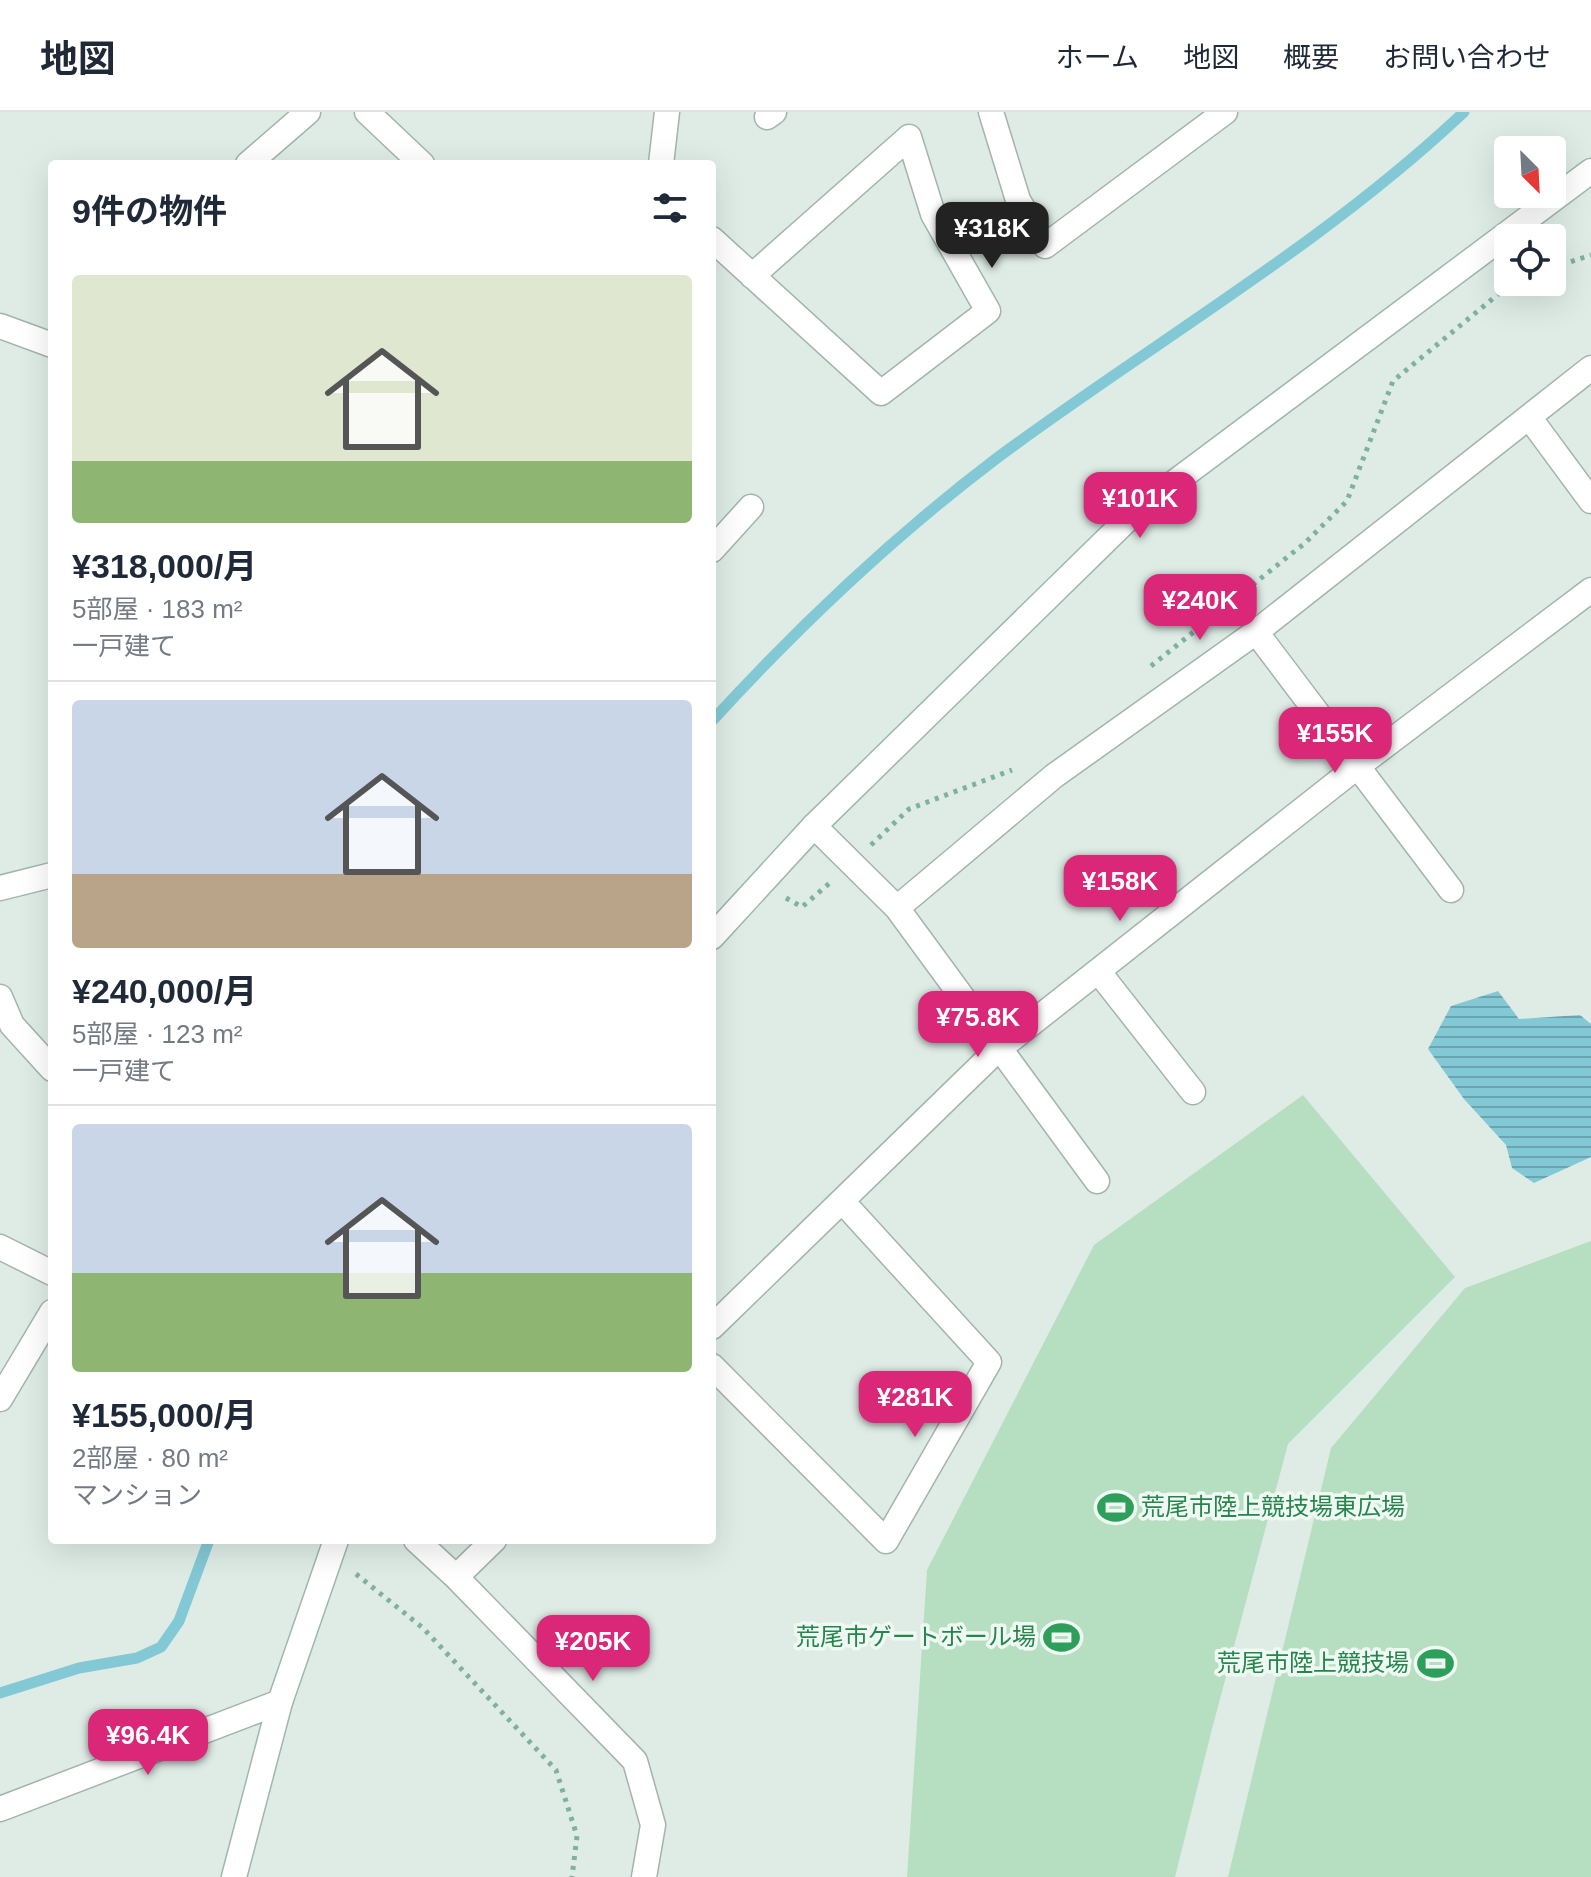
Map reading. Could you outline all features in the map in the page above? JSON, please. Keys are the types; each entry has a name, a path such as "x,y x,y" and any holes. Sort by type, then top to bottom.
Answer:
{"street":[{"path":"253,160 308,112"},
{"path":"367,112 418,160"},
{"path":"661,160 667,112"},
{"path":"991,112 1018,200 1045,246 1225,112"},
{"path":"716,243 752,276 881,393 988,311 933,214 909,137 752,276"},
{"path":"716,933 814,826 1136,511 1591,171"},
{"path":"0,326 48,340"},
{"path":"897,908 1054,776 1256,632 1591,368"},
{"path":"1529,417 1591,501"},
{"path":"716,546 751,507"},
{"path":"716,1323 1000,1048 1358,766 1591,590"},
{"path":"1256,632 1451,890"},
{"path":"814,826 897,908 1097,1181"},
{"path":"0,888 48,876"},
{"path":"1098,971 1193,1092"},
{"path":"0,997 12,1025 48,1065"},
{"path":"716,1370 886,1541 989,1362 842,1201"},
{"path":"0,1247 48,1271"},
{"path":"0,1399 48,1319"},
{"path":"234,1877 280,1702 335,1544"},
{"path":"420,1544 635,1761 653,1825 644,1877"},
{"path":"456,1577 490,1544"},
{"path":"0,1809 280,1702"}],"path":[{"path":"1566,263 1591,255"},
{"path":"1145,671 1305,543 1347,501 1393,381 1496,296"},
{"path":"781,896 802,907 909,809 1023,766"},
{"path":"349,1569 423,1628 556,1770 577,1836 572,1877"}],"green space":[{"name":"荒尾市陸上競技場東広場","path":"1303,1095 1455,1277 1288,1444 1175,1877 907,1877 927,1570 1094,1245"},
{"name":"荒尾市陸上競技場","path":"1591,1241 1591,1877 1228,1877 1331,1448 1465,1288"}],"water":[{"path":"1498,991 1519,1019 1580,1015 1591,1024 1591,1157 1534,1183 1512,1168 1506,1145 1464,1099 1428,1049 1451,1006"}],"waterway":[{"path":"716,717 848,583 959,488 1056,416 1295,250 1410,160 1464,112"},
{"path":"0,1693 79,1668 137,1658 161,1647 179,1621 208,1544"}],"place":[{"name":"荒尾市陸上競技場東広場","path":"1115,1507"},
{"name":"荒尾市ゲートボール場","path":"1062,1637"},
{"name":"荒尾市陸上競技場","path":"1435,1663"}]}
